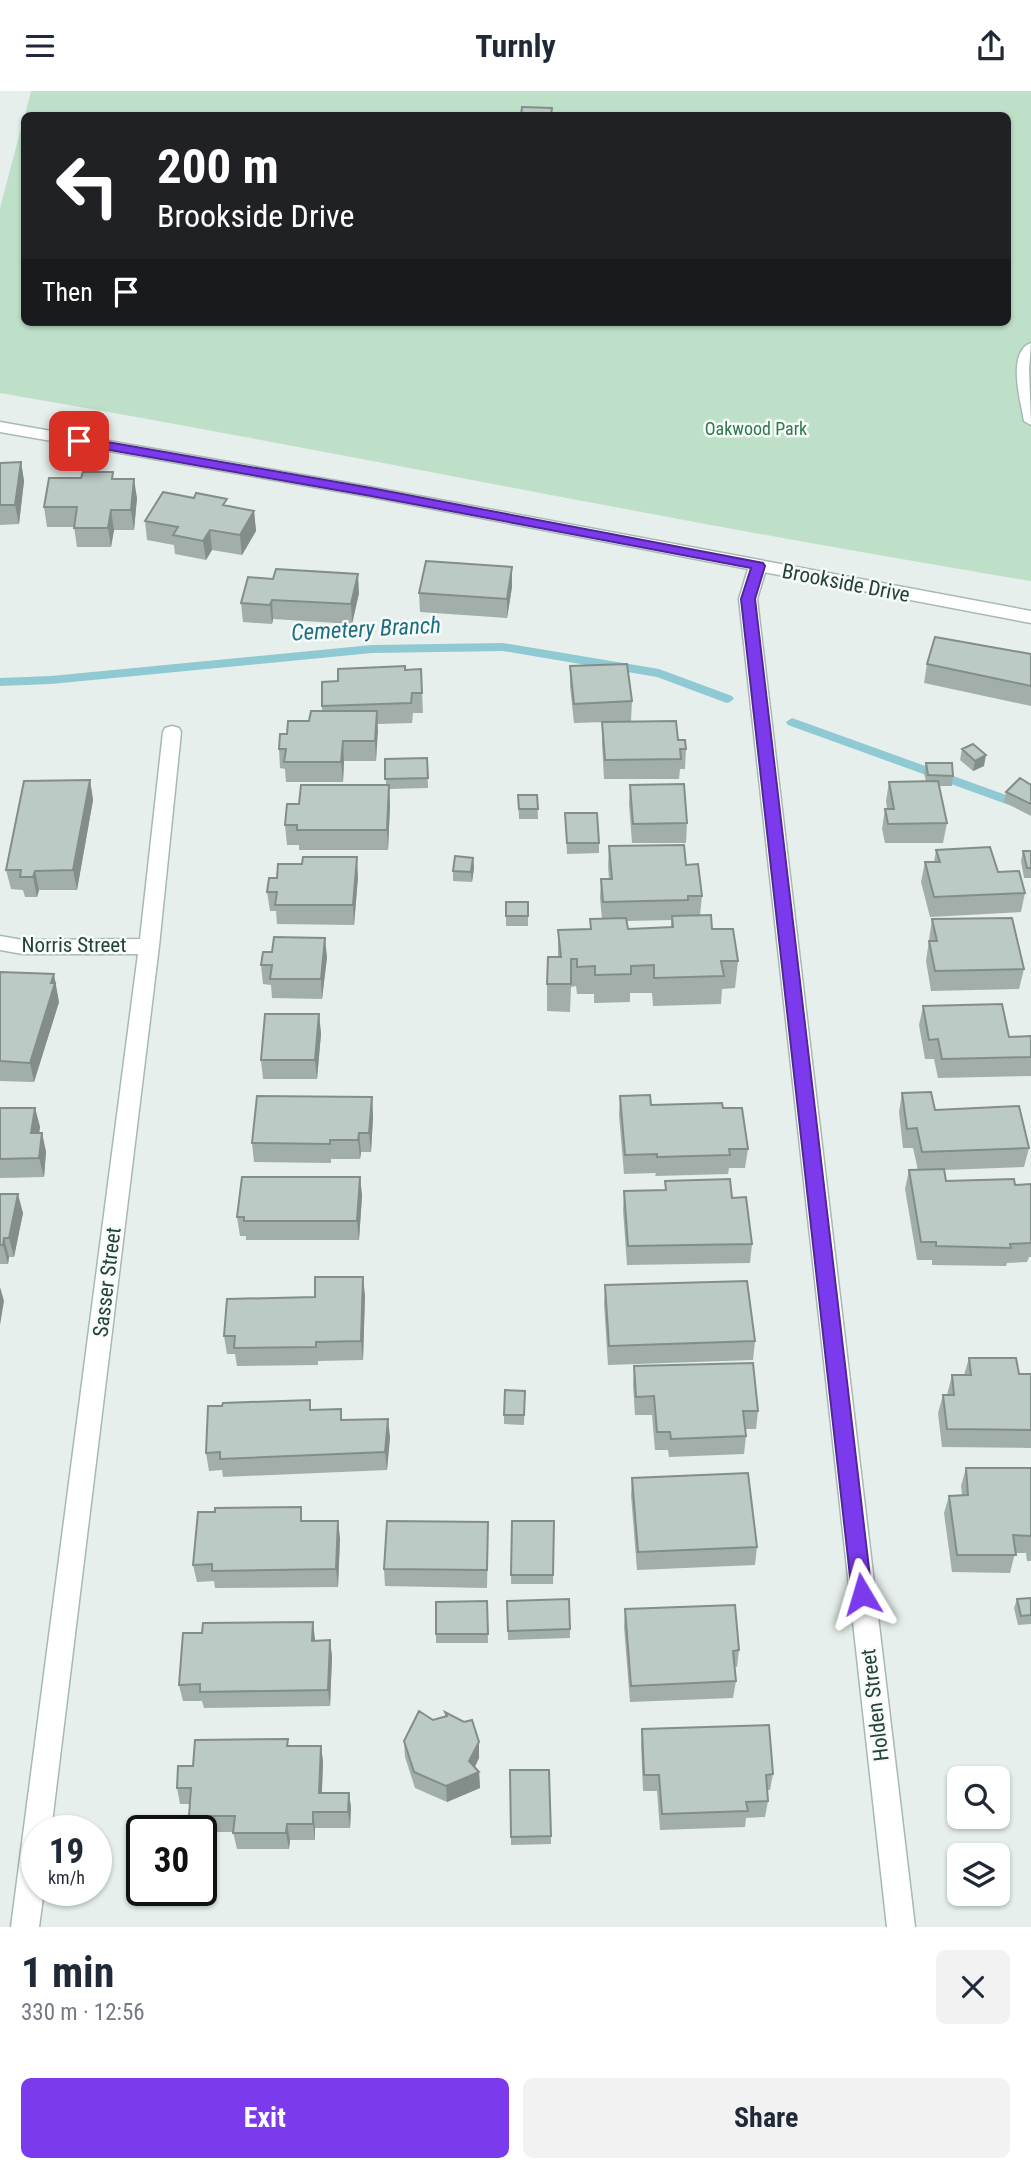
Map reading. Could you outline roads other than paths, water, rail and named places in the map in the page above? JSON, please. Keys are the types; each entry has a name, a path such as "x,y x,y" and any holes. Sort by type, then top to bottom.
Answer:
{"street":[{"name":"Brookside Drive","path":"0,427 371,492 1031,617"},
{"name":"Holden Street","path":"758,566 748,599 901,1927"},
{"name":"Sasser Street","path":"39,1815 149,946 172,732"},
{"name":"Norris Street","path":"0,943 23,947 149,946"},
{"name":"Sasser Street","path":"25,1927 28,1906"}],"lane":[{"path":"1031,348 1022,369 1031,421"}],"waterway":[{"name":"Cemetery Branch","path":"0,682 51,680 372,649 503,647 659,673 728,699"},
{"name":"Cemetery Branch","path":"792,722 1031,809"}],"park label":[{"name":"Oakwood Park","path":"756,428"}]}
